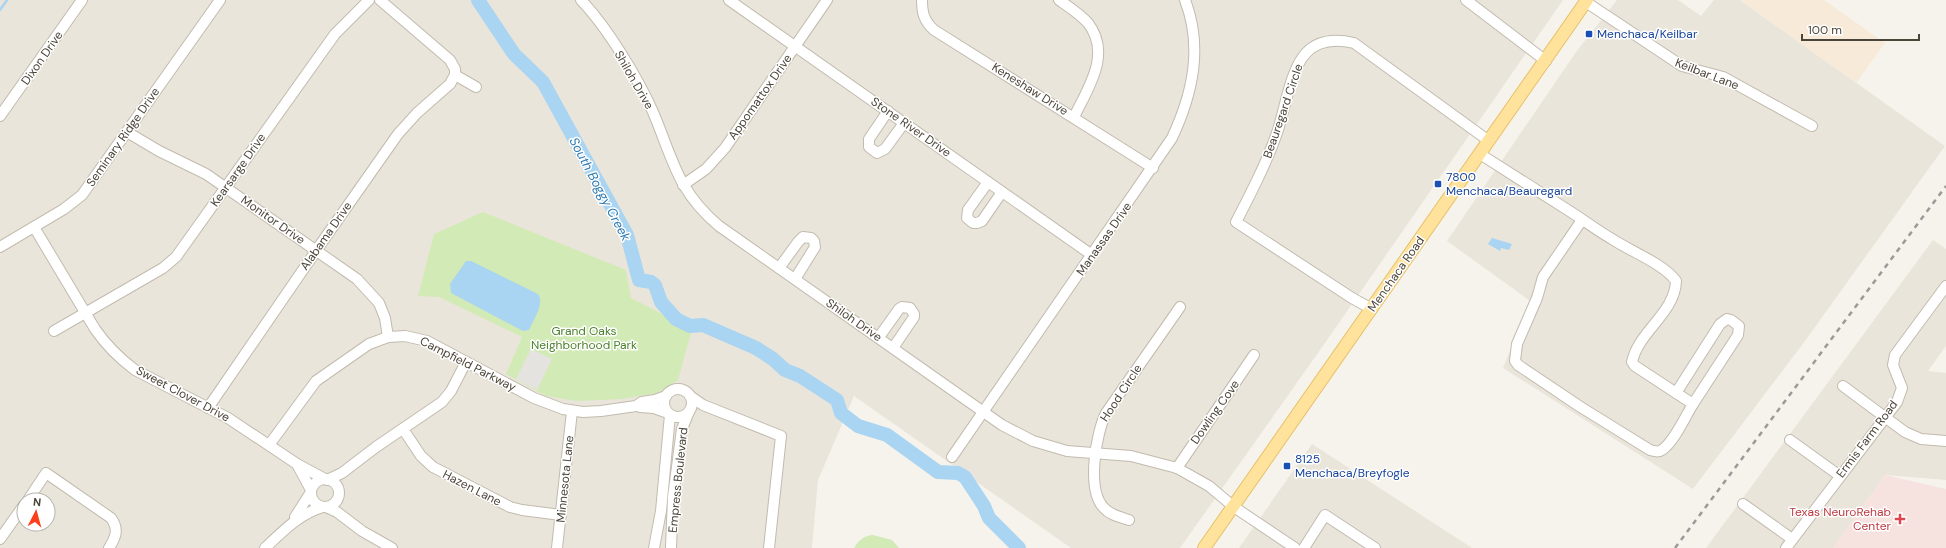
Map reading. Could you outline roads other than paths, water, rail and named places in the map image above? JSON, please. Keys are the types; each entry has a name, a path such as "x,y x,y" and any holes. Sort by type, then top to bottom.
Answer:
{"main road":[{"name":"Menchaca Road","path":"1204,548 1587,1"}],"street":[{"name":"Dixon Drive","path":"0,116 82,0"},
{"name":"Seminary Ridge Drive","path":"0,247 64,209 82,195 220,0"},
{"name":"Kearsarge Drive","path":"54,331 170,263 182,250 335,34 369,0"},
{"path":"380,0 450,60 455,69 455,75 476,87"},
{"name":"Shiloh Drive","path":"580,0 600,23 633,74 653,113 672,163 683,185 710,219 1002,425 1034,441 1067,451 1131,456 1177,468 1209,486 1234,507 1295,548"},
{"name":"Stone River Drive","path":"729,0 1092,255"},
{"name":"Appomattox Drive","path":"683,185 706,169 724,148 827,0"},
{"name":"Keneshaw Drive","path":"922,0 923,14 926,21 934,30 1153,168"},
{"path":"1059,0 1088,24 1098,44 1099,56 1097,70 1074,117"},
{"name":"Manassas Drive","path":"952,457 1153,168 1172,138 1184,110 1192,82 1194,38 1190,12 1185,0"},
{"path":"1466,0 1546,61"},
{"name":"Keilbar Lane","path":"1587,1 1682,66 1727,79 1812,126"},
{"name":"Beauregard Circle","path":"1372,309 1352,298 1236,222 1263,167 1276,135 1293,79 1301,60 1307,52 1322,43 1338,40 1354,43 1489,141"},
{"name":"Alabama Drive","path":"208,408 398,134 427,104 450,84 455,75"},
{"path":"888,111 869,139 868,147 871,150 877,153 885,149 904,122"},
{"name":"Monitor Drive","path":"127,132 159,151 195,168 357,279 371,292 383,310 388,337"},
{"path":"1480,154 1582,220 1657,266 1676,281 1674,293 1639,346 1632,362 1635,366 1693,404"},
{"path":"988,182 968,210 968,218 970,221 977,223 982,221 1002,192"},
{"path":"1582,220 1543,277 1534,305 1517,344 1514,356 1517,364 1579,406 1650,450 1656,452 1662,450 1672,439 1738,335 1739,326 1737,323 1727,319 1720,324 1676,393"},
{"name":"Sweet Clover Drive","path":"34,227 104,342 126,364 241,425 297,464 326,479"},
{"path":"779,268 798,242 804,238 811,238 814,241 815,247 795,279"},
{"name":"Ermis Farm Road","path":"1786,548 1897,402 1902,392 1893,365 1895,355 1946,286"},
{"path":"879,337 899,309 902,307 910,308 914,314 914,318 893,348"},
{"name":"Hood Circle","path":"1128,520 1109,513 1099,501 1095,485 1096,454 1099,430 1106,413 1180,307"},
{"name":"Campfield Parkway","path":"269,445 316,381 369,344 388,337 405,336 421,339 544,403 572,411 601,411 636,406 654,408 669,414"},
{"name":"Dowling Cove","path":"1177,468 1254,355"},
{"path":"294,521 316,482 326,479 356,464 376,447 404,429 447,397 466,362"},
{"path":"1843,386 1911,435 1921,439 1946,441"},
{"path":"721,412 703,411 688,413 677,418 669,414 664,405 666,396 669,392 678,389 687,392 698,402 781,436 769,548"},
{"name":"Campfield Parkway","path":"636,406 642,402 655,400 666,396"},
{"path":"688,413 692,404 690,396"},
{"name":"Minnesota Lane","path":"557,548 572,411"},
{"name":"Empress Boulevard","path":"671,548 671,520 674,490 682,429 688,413"},
{"name":"Empress Boulevard","path":"654,548 661,511 669,414"},
{"name":"Hazen Lane","path":"404,429 421,456 440,472 510,507 561,515"},
{"path":"1790,440 1840,476"},
{"name":"Sweet Clover Drive","path":"297,464 311,491"},
{"path":"265,548 294,521 311,511 334,504 338,494 356,464"},
{"path":"33,492 46,473 110,518 115,523 116,534 109,548"},
{"path":"326,479 335,484 344,512 353,524"},
{"path":"311,491 313,500 392,548"},
{"path":"1743,504 1792,539"},
{"path":"1304,548 1325,515 1375,548"},
{"path":"0,540 16,517"}],"water":[{"path":"1492,238 1512,244 1509,250 1501,248 1500,251 1488,244"},
{"path":"466,261 471,261 538,294 540,298 539,307 529,330 523,331 451,293 450,284"}],"waterway":[{"path":"0,10 7,0"},
{"name":"South Boggy Creek","path":"478,0 514,54 543,82 627,235 639,280 651,282 655,285 661,302 676,319 690,326 703,325 756,348 773,359 785,370 800,376 837,400 841,413 858,426 887,435 938,472 958,473 965,477 984,506 989,518 1019,548"}],"railway":[{"path":"1675,548 1946,186"}],"place":[{"name":"Menchaca/Keilbar","path":"1589,34"},
{"name":"7800 Menchaca/Beauregard","path":"1438,184"},
{"name":"8125 Menchaca/Breyfogle","path":"1287,466"},
{"name":"Texas NeuroRehab Center","path":"1900,519"}],"park label":[{"name":"Grand Oaks Neighborhood Park","path":"584,338"}]}
